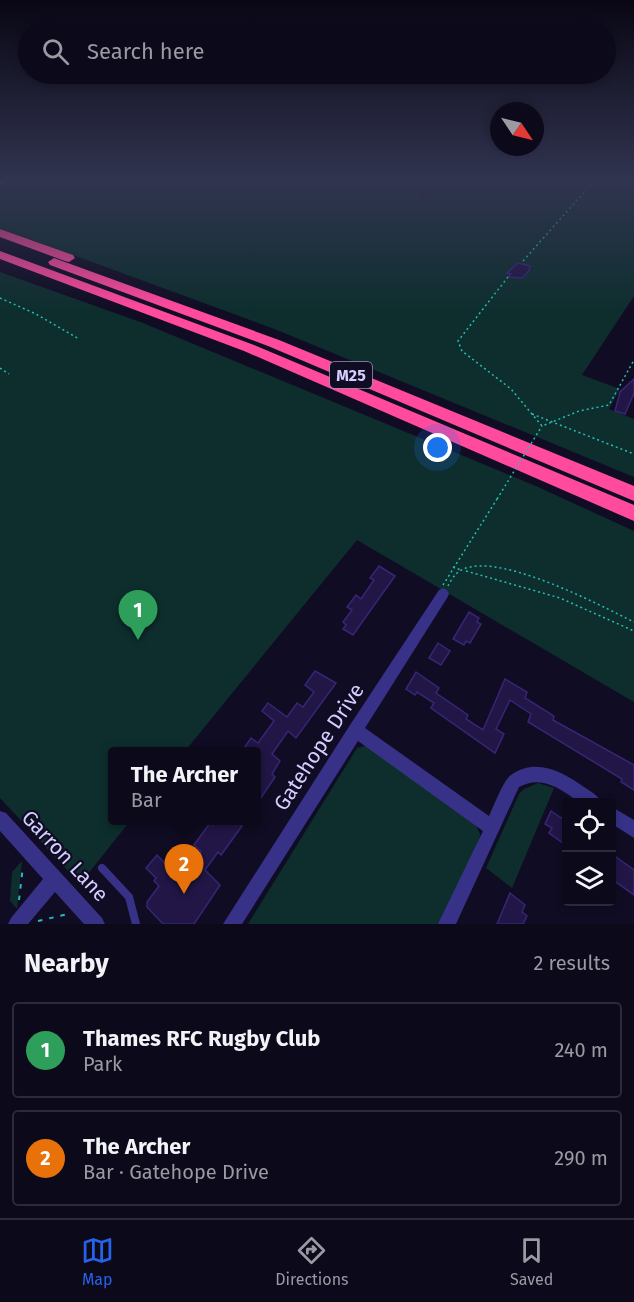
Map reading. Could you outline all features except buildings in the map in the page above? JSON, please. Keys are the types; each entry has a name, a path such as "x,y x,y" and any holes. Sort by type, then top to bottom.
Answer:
{"highway":[{"name":"M25","path":"0,233 117,276 141,292"},
{"name":"M25","path":"0,238 64,265"},
{"name":"M25","path":"0,244 141,292 409,399 634,494"},
{"name":"M25","path":"0,255 215,335 634,513"},
{"name":"M25","path":"0,263 379,403"}],"street":[{"name":"Gatehope Drive","path":"232,924 442,592"},
{"path":"355,730 491,827"},
{"path":"447,924 510,787 526,774 536,773 558,779 587,798"},
{"path":"616,818 634,830"},
{"name":"Garron Lane","path":"0,819 96,924"},
{"path":"26,923 55,878"}],"lane":[{"path":"102,868 129,897 136,924"}],"path":[{"path":"523,261 556,224"},
{"path":"508,277 458,341 462,351 511,389 542,426"},
{"path":"0,298 36,314 79,339"},
{"path":"442,592 453,567 542,426 579,411 609,405 634,360"},
{"path":"0,368 9,374"},
{"path":"530,413 634,454"},
{"path":"442,592 456,574 463,570 500,566 564,588 634,622"},
{"path":"453,567 560,598 634,631"},
{"path":"19,901 24,859"},
{"path":"26,923 72,913"}],"green space":[{"path":"0,224 634,224 634,296 582,375 620,389 609,409 634,419 634,477 277,330 0,228"},
{"path":"0,272 143,323 538,487 634,531 634,702 357,540 188,747 108,747 108,825 127,825 80,884 0,798"},
{"path":"369,745 474,822 480,834 441,924 248,924 357,748"},
{"path":"538,783 554,788 512,888 486,868 519,794 524,789"},
{"path":"22,861 17,909 10,901 12,872"}],"place":[{"name":"Thames RFC Rugby Club","path":"138,640"},
{"name":"The Archer","path":"184,894"}]}
